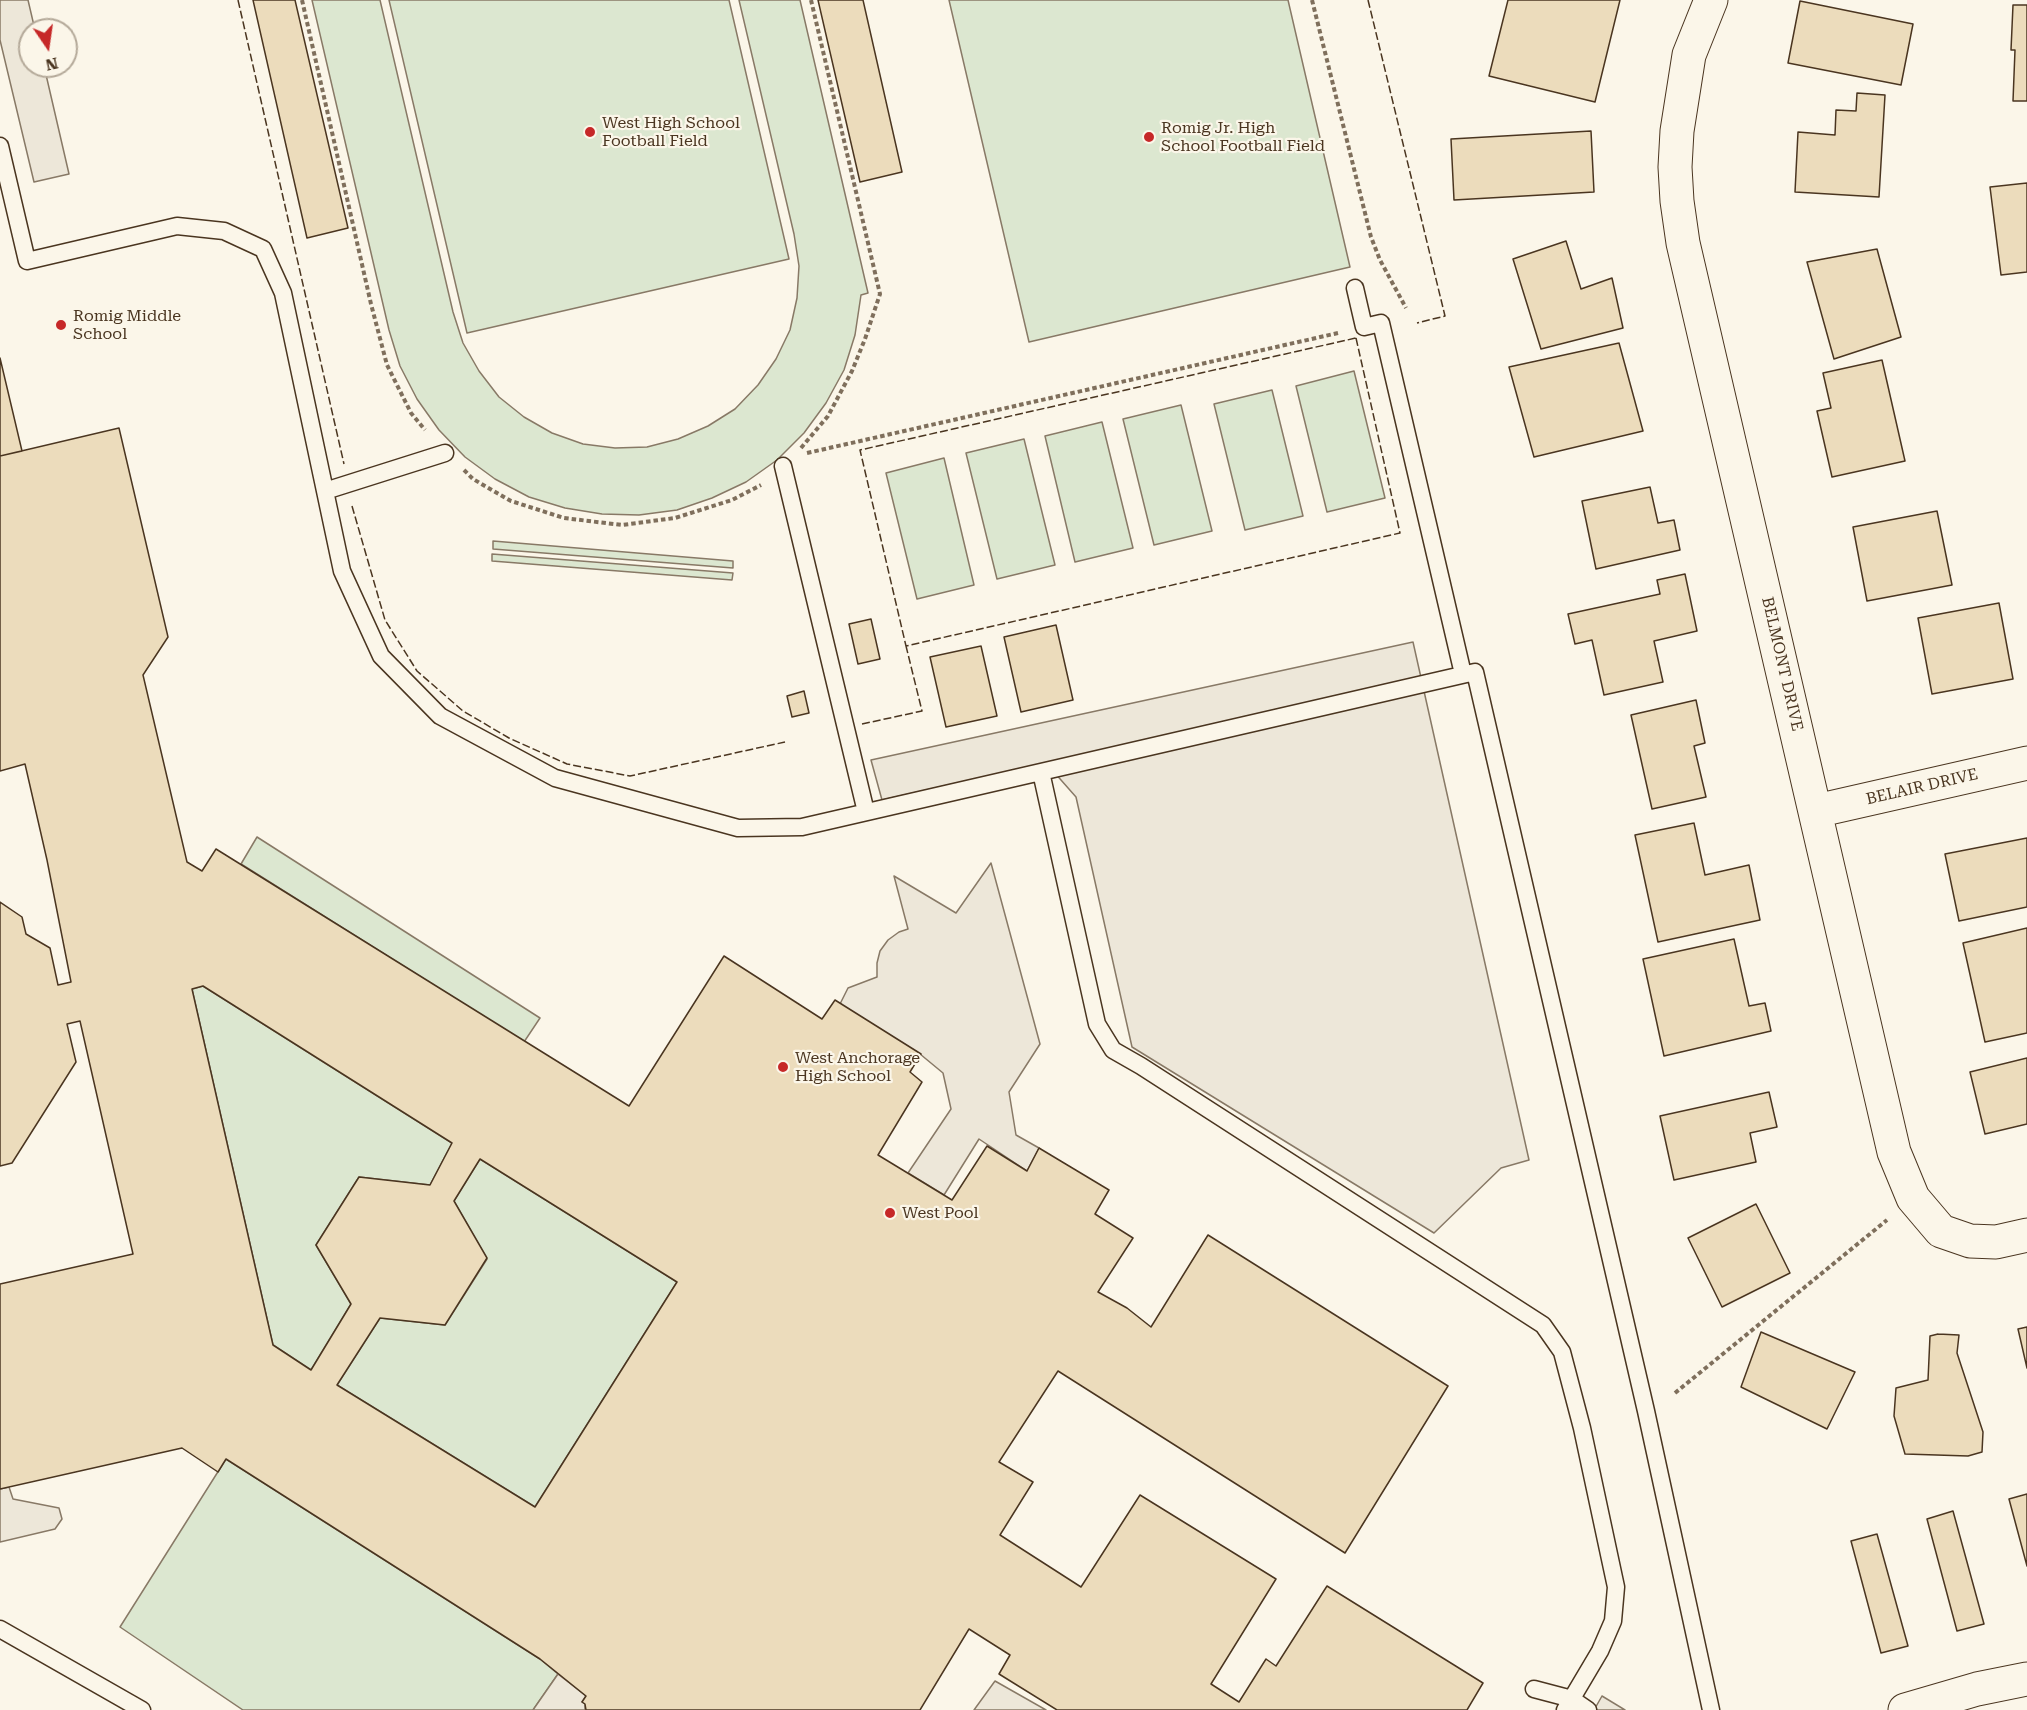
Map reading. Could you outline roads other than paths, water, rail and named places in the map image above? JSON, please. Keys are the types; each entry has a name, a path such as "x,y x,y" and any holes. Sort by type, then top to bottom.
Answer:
{"street":[{"name":"BELMONT DRIVE","path":"1711,0 1689,55 1681,96 1675,167 1683,243 1894,1152 1913,1198 1941,1231 1970,1241 1996,1242 2027,1235"},
{"name":"BELAIR DRIVE","path":"1816,811 2027,763"},
{"path":"1905,1710 1977,1689 2027,1679"}],"lane":[{"path":"0,146 27,261 177,226 224,231 263,249 283,293 342,571 381,656 440,716 555,778 738,828 802,827 1475,672 1645,1405 1711,1710"},
{"path":"1355,288 1364,327 1381,323 1463,674"},
{"path":"325,491 445,453"},
{"path":"789,461 866,812"},
{"path":"1041,772 1097,1024 1113,1050 1151,1072 1543,1325 1562,1352 1582,1428 1616,1587 1613,1621 1600,1651 1569,1704"},
{"path":"0,1629 142,1710"},
{"path":"1534,1689 1588,1710"}],"place":[{"name":"West High School Football Field","path":"590,132"},
{"name":"Romig Jr. High School Football Field","path":"1149,137"},
{"name":"Romig Middle School","path":"61,325"},
{"name":"West Anchorage High School","path":"783,1067"},
{"name":"West Pool","path":"890,1213"}]}
